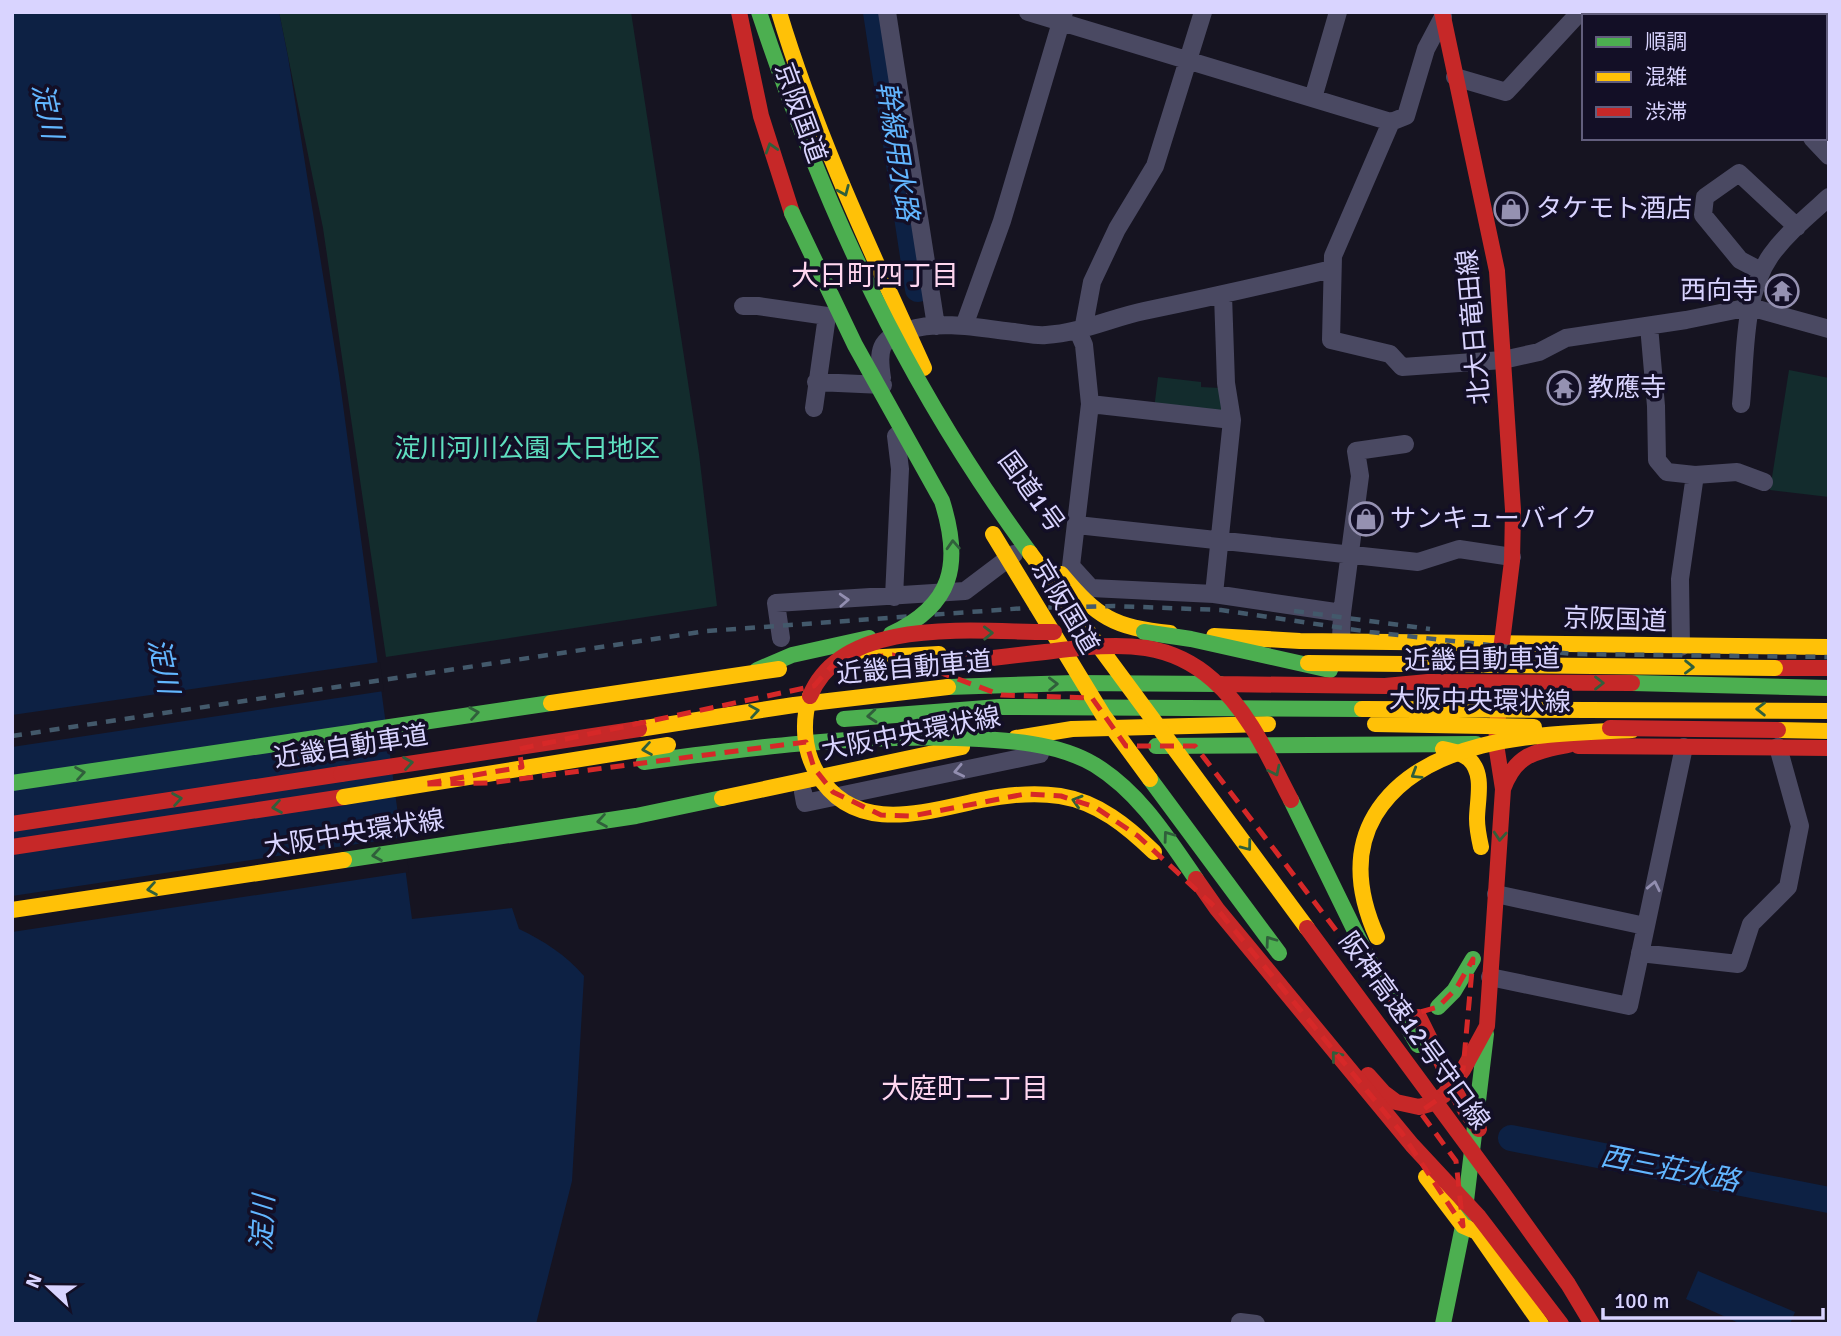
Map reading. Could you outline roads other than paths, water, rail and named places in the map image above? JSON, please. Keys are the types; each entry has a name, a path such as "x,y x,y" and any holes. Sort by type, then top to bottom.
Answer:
{"main road":[{"name":"京阪国道","path":"739,12 795,171"},
{"path":"739,12 761,116 792,213 830,296 942,501 953,540 953,556 945,587 930,609 905,629 792,655 757,670"},
{"name":"京阪国道","path":"759,12 808,152 869,292 940,418 1002,515"},
{"name":"国道1号","path":"779,12 806,94 841,185 920,360 947,411 1009,509 1083,601 1098,615 1117,625 1154,632 1300,641 1502,642"},
{"name":"北大日竜田線","path":"1443,15 1495,261 1513,510 1512,557 1502,642"},
{"path":"1002,515 1207,761"},
{"name":"阪神高速12号守口線","path":"1002,515 1535,1238 1592,1324"},
{"name":"京阪国道","path":"1162,762 984,521 1103,715 1292,971"},
{"path":"1217,909 1122,822 1079,801 1042,794 1004,796 930,813 897,817 853,806 822,782 809,757 804,721 817,682 834,662 856,647 896,636 1122,630 1201,640 1308,667 1385,674 1428,682"},
{"path":"930,654 1032,646 1300,641"},
{"name":"京阪国道","path":"1502,642 1824,648"},
{"path":"1443,1324 1482,1144 1503,789 1496,744 1502,642"},
{"path":"885,674 1014,654 1105,647 1144,648 1162,652 1203,671 1233,699 1253,729 1396,1012 1465,1110"},
{"path":"893,655 974,687 1001,695 1029,698 1499,696"},
{"name":"大阪中央環状線","path":"12,783 757,670 790,668 826,660 893,655 1253,663 1824,667"},
{"path":"573,737 723,703 844,681"},
{"name":"近畿自動車道","path":"12,824 573,737 794,705 944,687 1074,684 1385,686 1428,682 1642,683 1829,688"},
{"name":"近畿自動車道","path":"790,727 999,707 1829,711"},
{"path":"1604,1324 1505,1185 1388,962 1364,905 1361,888 1361,850 1368,826 1384,800 1405,780 1431,764 1482,746 1545,736 1829,720"},
{"name":"大阪中央環状線","path":"12,910 636,816 927,753 1072,729 1316,722 1778,739 1829,731"},
{"name":"近畿自動車道","path":"12,847 752,732"},
{"path":"423,784 488,783 820,741 905,737 976,738 1028,743 1079,757 1119,782 1157,821 1217,909 1412,1145 1479,1217 1561,1324"},
{"path":"927,753 1106,746 1401,743 1684,747 1778,739 1829,748"},
{"path":"1401,743 1458,752 1472,762 1478,776 1477,829 1481,853 1486,831 1491,757 1496,744"},
{"path":"1503,789 1519,759 1568,745"},
{"path":"1346,949 1370,982 1394,1006 1418,1013 1438,1007 1449,999 1457,989 1473,952 1469,1000"},
{"path":"1315,1003 1372,1081 1423,1173 1464,1226 1476,1232 1541,1324"},
{"path":"1372,1081 1396,1102 1419,1107 1430,1104 1444,1095 1463,1070 1487,1026"},
{"path":"1467,1028 1455,1141 1464,1226 1469,1248 1524,1324"},
{"name":"阪神高速12号守口線","path":"1402,1087 1426,1119"},
{"path":"1457,1159 1463,1147 1482,1144"},
{"name":"阪神高速12号守口線","path":"1457,1159 1553,1294 1571,1324"},
{"path":"1505,1185 1565,1256 1604,1324"},
{"path":"1556,1238 1604,1324"}],"street":[{"path":"887,12 936,326"},
{"path":"1028,12 1063,18 1391,122 1406,116 1426,49 1443,15"},
{"path":"1078,331 1084,325 1093,282 1117,229 1155,166 1203,12"},
{"path":"1313,99 1339,12"},
{"path":"1455,77 1506,92 1580,12"},
{"path":"964,326 1002,220 1063,18"},
{"path":"1391,122 1333,256 1331,340 1390,354 1402,367 1503,360 1539,352 1566,338 1750,307 1829,329"},
{"path":"1814,140 1829,156"},
{"path":"1761,271 1740,260 1703,215 1705,197 1739,173 1797,227"},
{"path":"1741,404 1750,307 1761,271 1772,254 1829,197"},
{"path":"743,306 827,316 848,323 867,340 884,342 907,330 936,326 964,326 1042,336 1078,331 1143,312 1332,269"},
{"path":"1214,594 1232,420 1226,383 1223,295"},
{"path":"814,408 827,316"},
{"path":"1649,326 1656,406 1657,460 1667,472 1695,475 1737,472 1764,482"},
{"path":"1078,331 1084,345 1090,404 1071,566 1091,588 1214,594 1342,613"},
{"path":"875,340 879,358 891,385 900,459 894,597"},
{"path":"816,382 891,385"},
{"path":"1090,404 1232,420"},
{"path":"1341,640 1342,613 1360,476 1356,451 1405,444"},
{"path":"1681,647 1680,579 1695,475"},
{"path":"1077,525 1418,562 1459,549 1512,557"},
{"path":"781,638 776,603 965,592 1034,540"},
{"path":"1640,953 1738,964 1751,924 1787,887 1800,825 1778,739"},
{"path":"804,798 1073,747"},
{"path":"1490,977 1629,1006 1684,747"},
{"path":"1496,894 1645,926"}],"water":[{"name":"淀川","path":"12,12 279,12 339,375 412,919 512,908 519,929 554,949 584,976 572,1181 536,1324 12,1324"},
{"path":"1698,1271 1795,1312 1790,1324 1741,1324 1686,1299"}],"waterway":[{"name":"幹線用水路","path":"876,12 918,289"},
{"name":"西三荘水路","path":"1511,1138 1829,1200"}],"railway":[{"path":"12,736 707,631 1026,608 1114,606 1221,610 1370,632 1572,654 1829,657"},
{"path":"1294,611 1430,629"}],"place":[{"name":"タケモト酒店","path":"1511,209"},
{"name":"西向寺","path":"1782,291"},
{"name":"教應寺","path":"1564,388"},
{"name":"サンキューバイク","path":"1366,519"}],"district":[{"name":"大日町四丁目","path":"875,276"},
{"name":"大庭町二丁目","path":"965,1089"}],"park label":[{"name":"淀川河川公園 大日地区","path":"527,449"}]}
